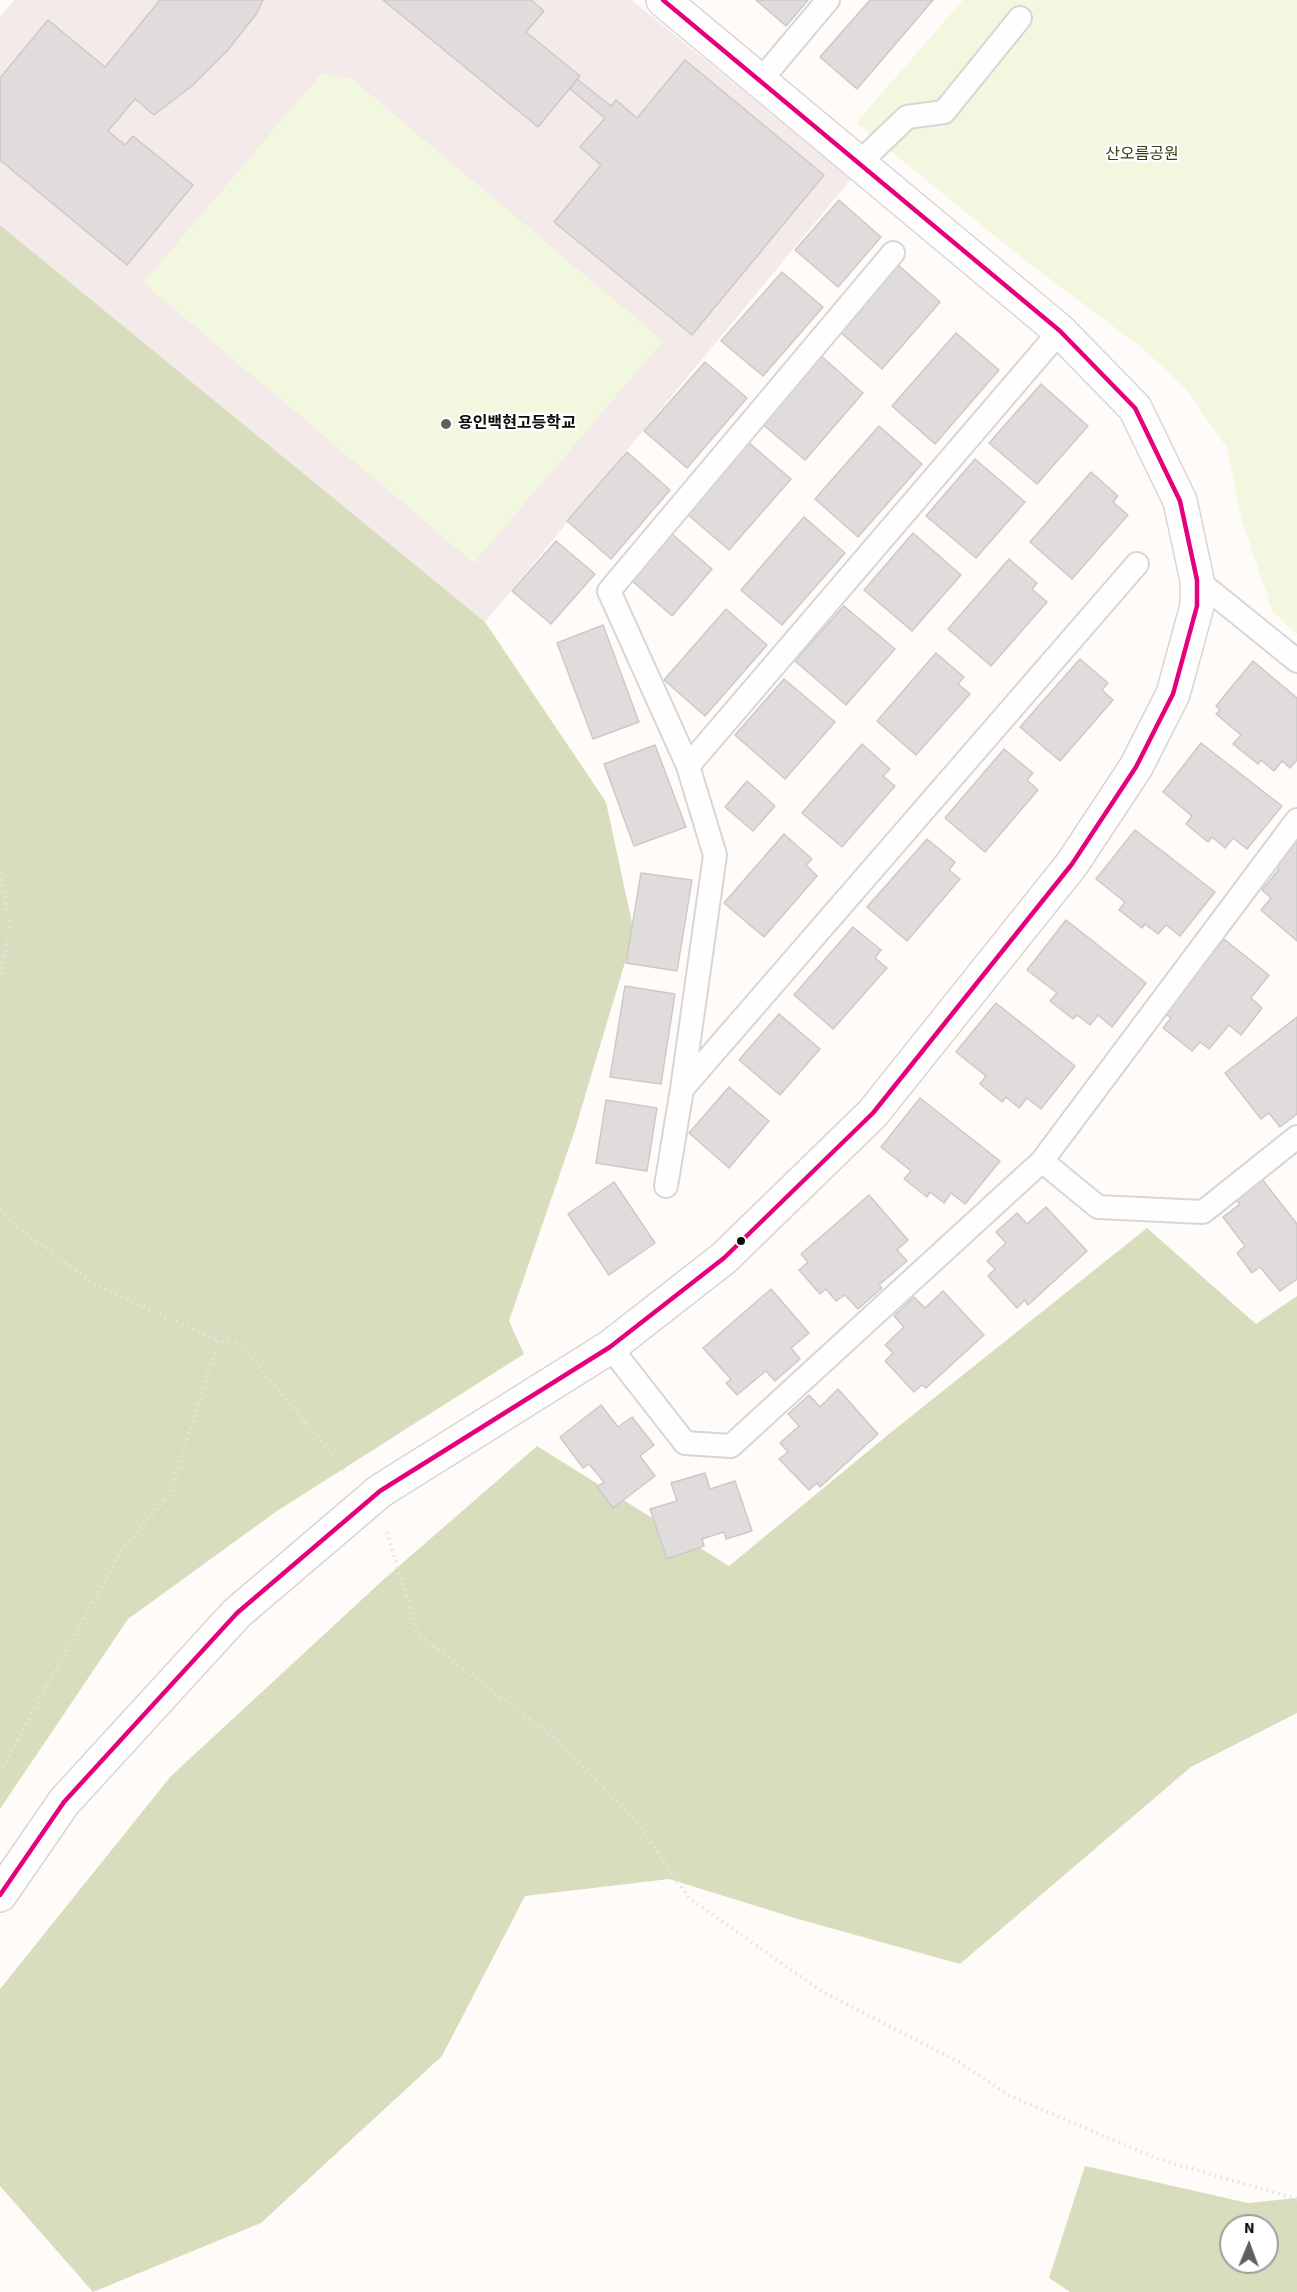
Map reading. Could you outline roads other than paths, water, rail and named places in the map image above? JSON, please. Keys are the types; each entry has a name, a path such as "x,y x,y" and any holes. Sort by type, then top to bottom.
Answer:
{"street":[{"path":"0,1895 64,1802 237,1613 380,1491 610,1347 724,1258 873,1113 1072,864 1136,767 1173,694 1197,606 1197,580 1180,501 1135,408 1060,331 663,0"}],"lane":[{"path":"760,81 828,0"},
{"path":"858,164 907,117 944,112 1020,18"},
{"path":"666,1186 715,855 688,766 609,591 893,254"},
{"path":"688,766 1060,331"},
{"path":"682,1089 1137,564"},
{"path":"1197,580 1297,661"},
{"path":"610,1347 685,1443 731,1446 1042,1161 1297,820"},
{"path":"1042,1161 1098,1207 1203,1212 1297,1137"}],"place":[{"name":"용인백현고등학교","path":"446,424"}],"park label":[{"name":"산오름공원","path":"1142,155"}]}
